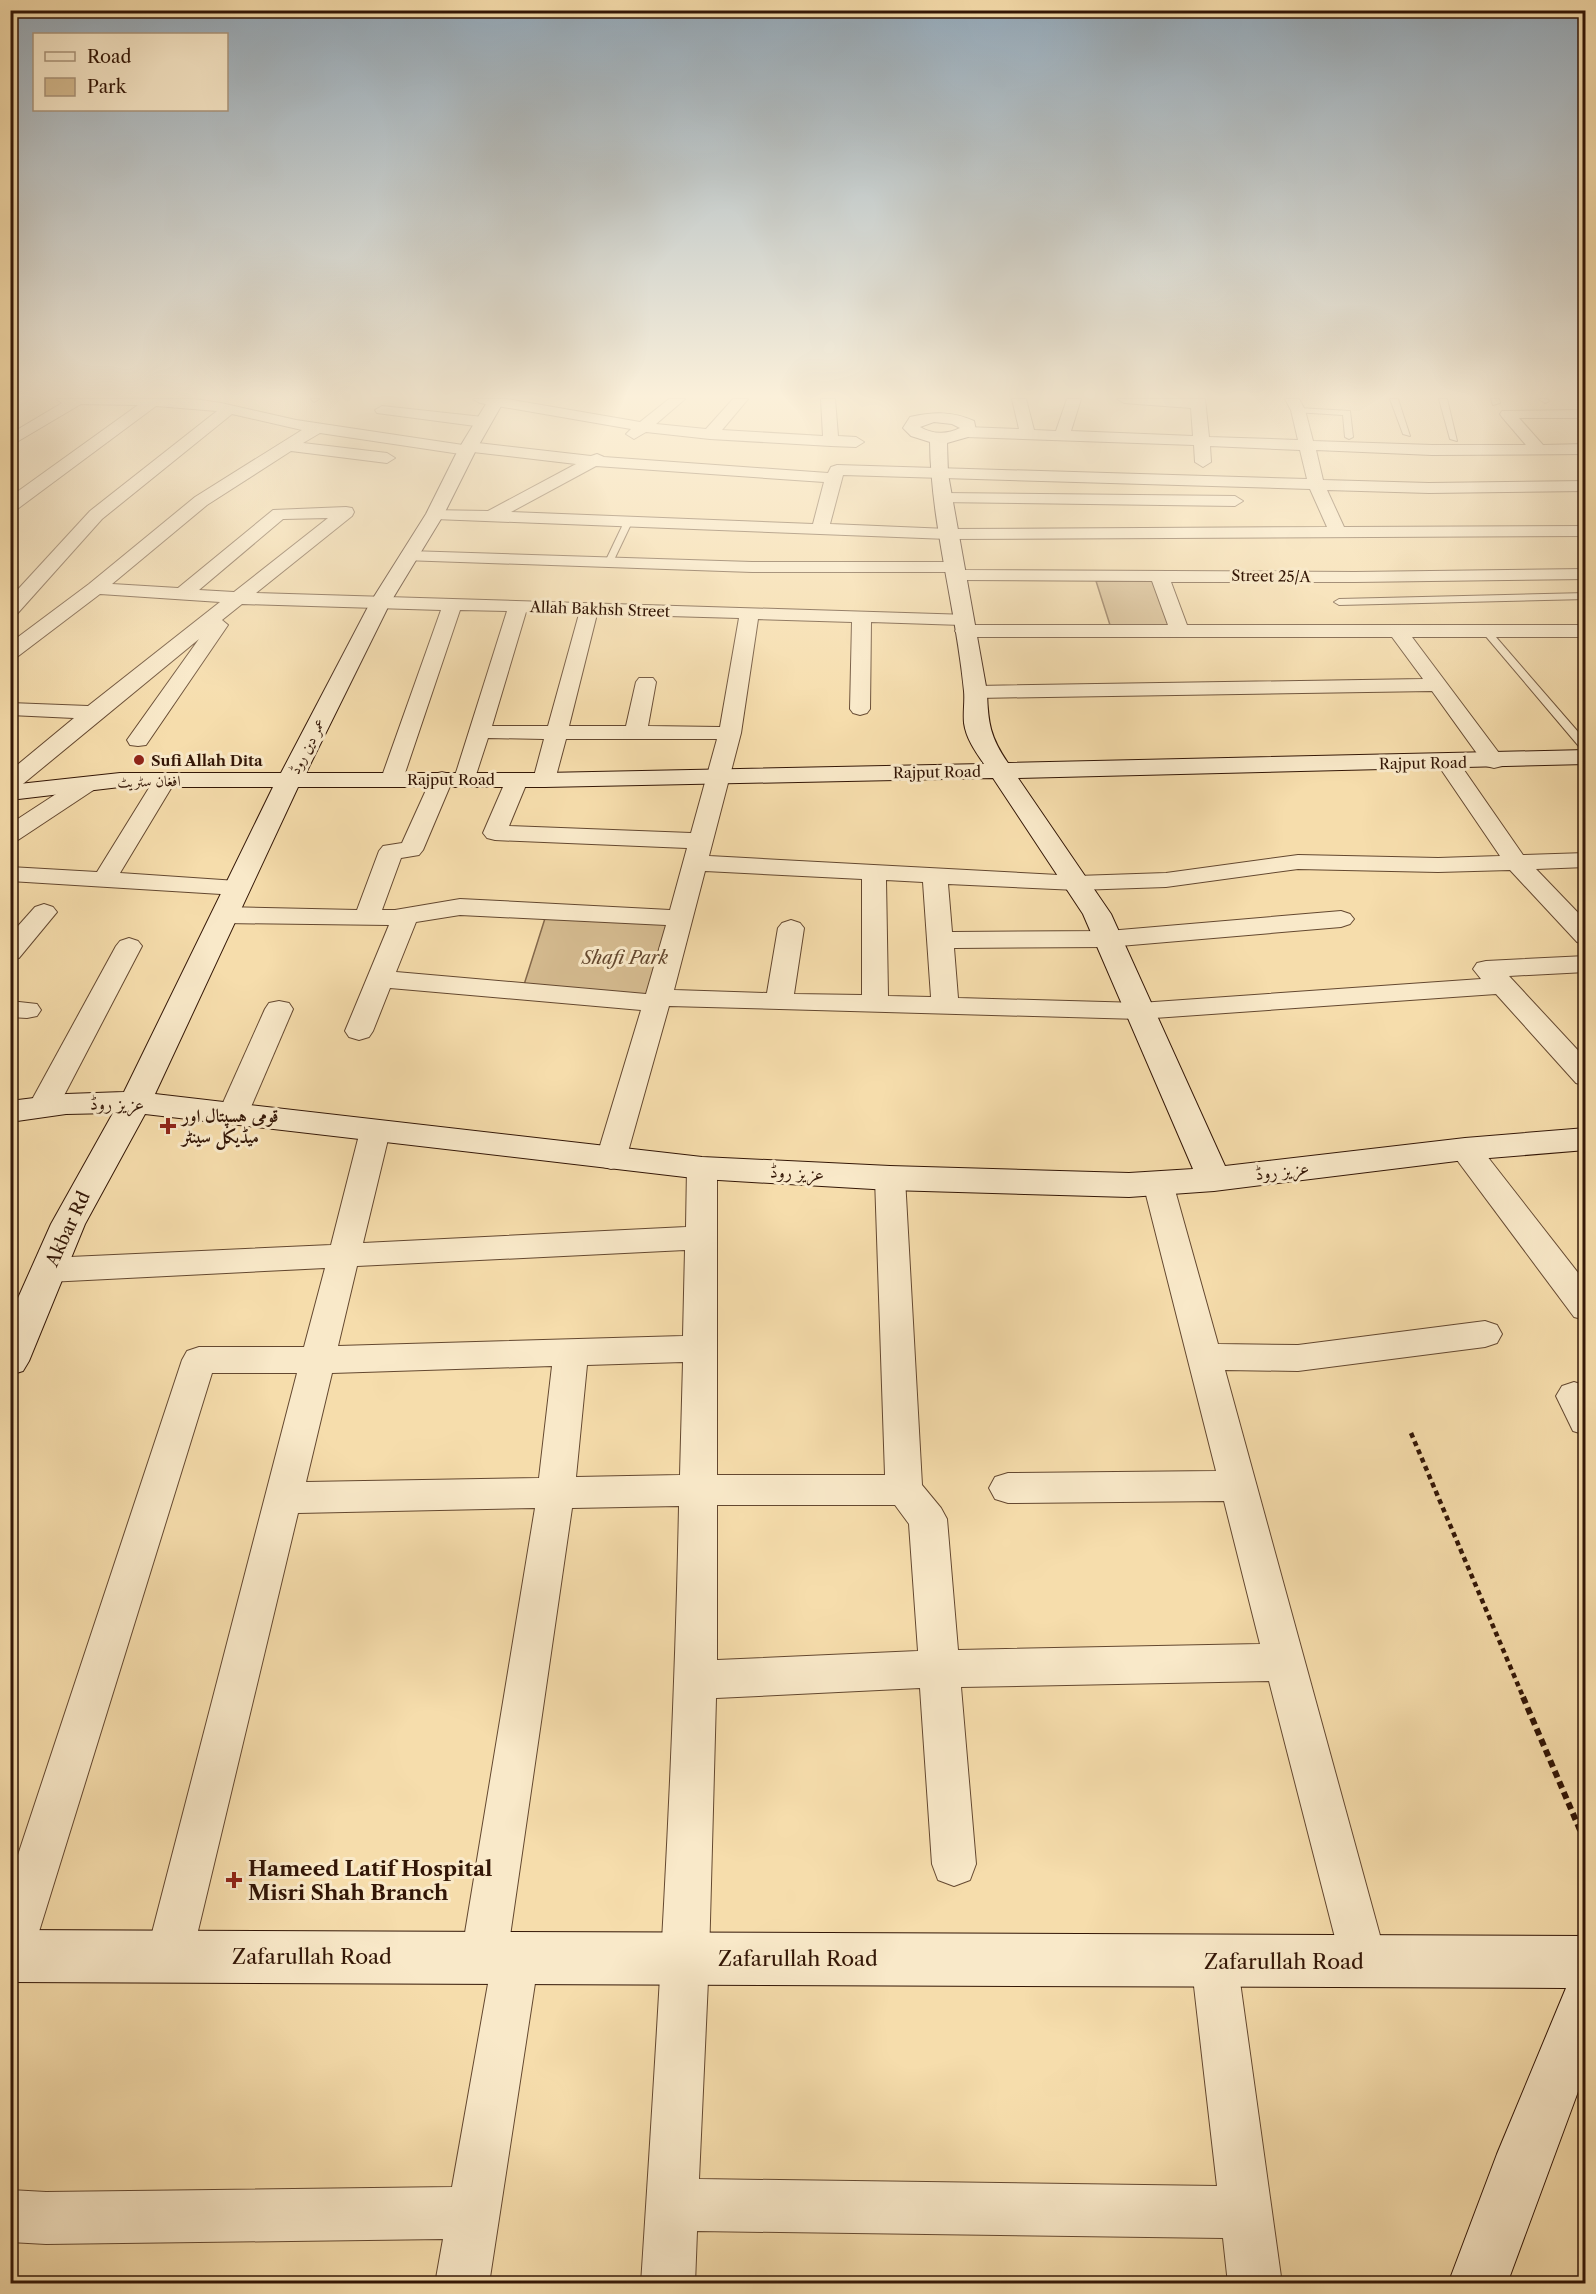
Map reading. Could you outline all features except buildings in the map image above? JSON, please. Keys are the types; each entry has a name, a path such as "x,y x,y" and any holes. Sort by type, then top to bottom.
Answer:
{"street":[{"path":"10,610 96,515 107,506"},
{"path":"10,653 96,588 195,506"},
{"name":"عمر دین روڈ","path":"135,1102 289,781 380,603 439,506"},
{"path":"491,515 508,506"},
{"path":"820,528 826,506"},
{"path":"941,506 948,534 976,692 976,723 983,745 1097,914 1214,1179"},
{"path":"1320,506 1337,531"},
{"path":"10,783 93,713 346,512 279,514 182,594"},
{"path":"435,514 948,534 1586,531"},
{"name":"Street 25/A","path":"409,556 752,567 1159,575 1355,577 1586,574"},
{"path":"1159,575 1180,631"},
{"name":"Allah Bakhsh Street","path":"96,588 237,598 519,605 589,610 862,616 964,625 1180,631 1578,631"},
{"path":"138,740 237,598"},
{"path":"392,779 453,603"},
{"path":"368,917 391,851 411,850 479,732 519,605"},
{"path":"544,780 589,610"},
{"path":"611,1159 681,918 730,733 749,614"},
{"path":"860,709 862,616"},
{"path":"1398,631 1494,761"},
{"path":"1578,631 1586,647"},
{"path":"636,732 646,682"},
{"path":"976,692 1440,685"},
{"path":"10,709 93,713"},
{"path":"479,732 730,733"},
{"name":"Rajput Road","path":"289,781 544,780 718,775 1000,772 1586,758"},
{"path":"1448,762 1516,862 1586,937"},
{"name":"افغان سٹریٹ","path":"10,793 120,780 289,781"},
{"path":"105,878 165,780"},
{"path":"517,780 495,833 699,852 874,872 1077,883 1166,880 1298,862 1438,865 1586,860"},
{"path":"10,835 87,784"},
{"path":"874,872 875,1003"},
{"path":"10,874 105,878 237,888"},
{"path":"934,875 945,1005"},
{"path":"224,915 406,916 460,907 681,918"},
{"path":"10,952 44,912"},
{"path":"359,1031 406,916"},
{"path":"940,940 1108,939 1341,919"},
{"path":"779,1001 791,928"},
{"path":"43,1107 129,946"},
{"path":"1586,964 1486,969 1586,1077"},
{"path":"380,979 657,1000 875,1003 1140,1011 1503,985"},
{"path":"233,1114 279,1009"},
{"name":"عزیز روڈ","path":"10,1112 99,1102 135,1102 702,1168 890,1178 1130,1185 1214,1179 1465,1149 1585,1140"},
{"name":"Akbar Rd","path":"10,1361 68,1224 135,1102"},
{"path":"169,1956 375,1131"},
{"path":"1465,1149 1586,1308"},
{"path":"668,2283 686,1958 696,1680 702,1168"},
{"path":"890,1178 904,1490 928,1520 937,1669 954,1864"},
{"path":"1158,1183 1364,1961"},
{"path":"48,1270 700,1238"},
{"path":"1204,1357 1298,1358 1485,1334"},
{"path":"10,1951 199,1360 317,1360 700,1348"},
{"path":"462,2283 474,2212 500,1957 571,1352"},
{"path":"1008,1488 1238,1486"},
{"path":"283,1498 697,1490 904,1490"},
{"path":"696,1680 937,1669 1284,1662"},
{"name":"Zafarullah Road","path":"10,1956 1586,1962"},
{"path":"1214,1960 1255,2283"},
{"path":"1477,2283 1525,2154 1586,2002"},
{"path":"673,2205 1246,2212"},
{"path":"10,2216 46,2218 474,2212"}],"lane":[{"path":"609,562 629,520"},
{"path":"1339,602 1586,596"},
{"path":"1486,631 1586,748"}],"path":[{"path":"1411,1433 1586,1844"}],"green space":[{"path":"1096,581 1153,581 1170,625 1110,625"},
{"name":"Shafi Park","path":"547,912 681,918 657,1003 522,991"}],"place":[{"name":"Sufi Allah Dita","path":"139,760"},
{"name":"قومی ہسپتال اور میڈیکل سینٹر","path":"168,1126"},
{"name":"Hameed Latif Hospital Misri Shah Branch","path":"234,1880"}]}
